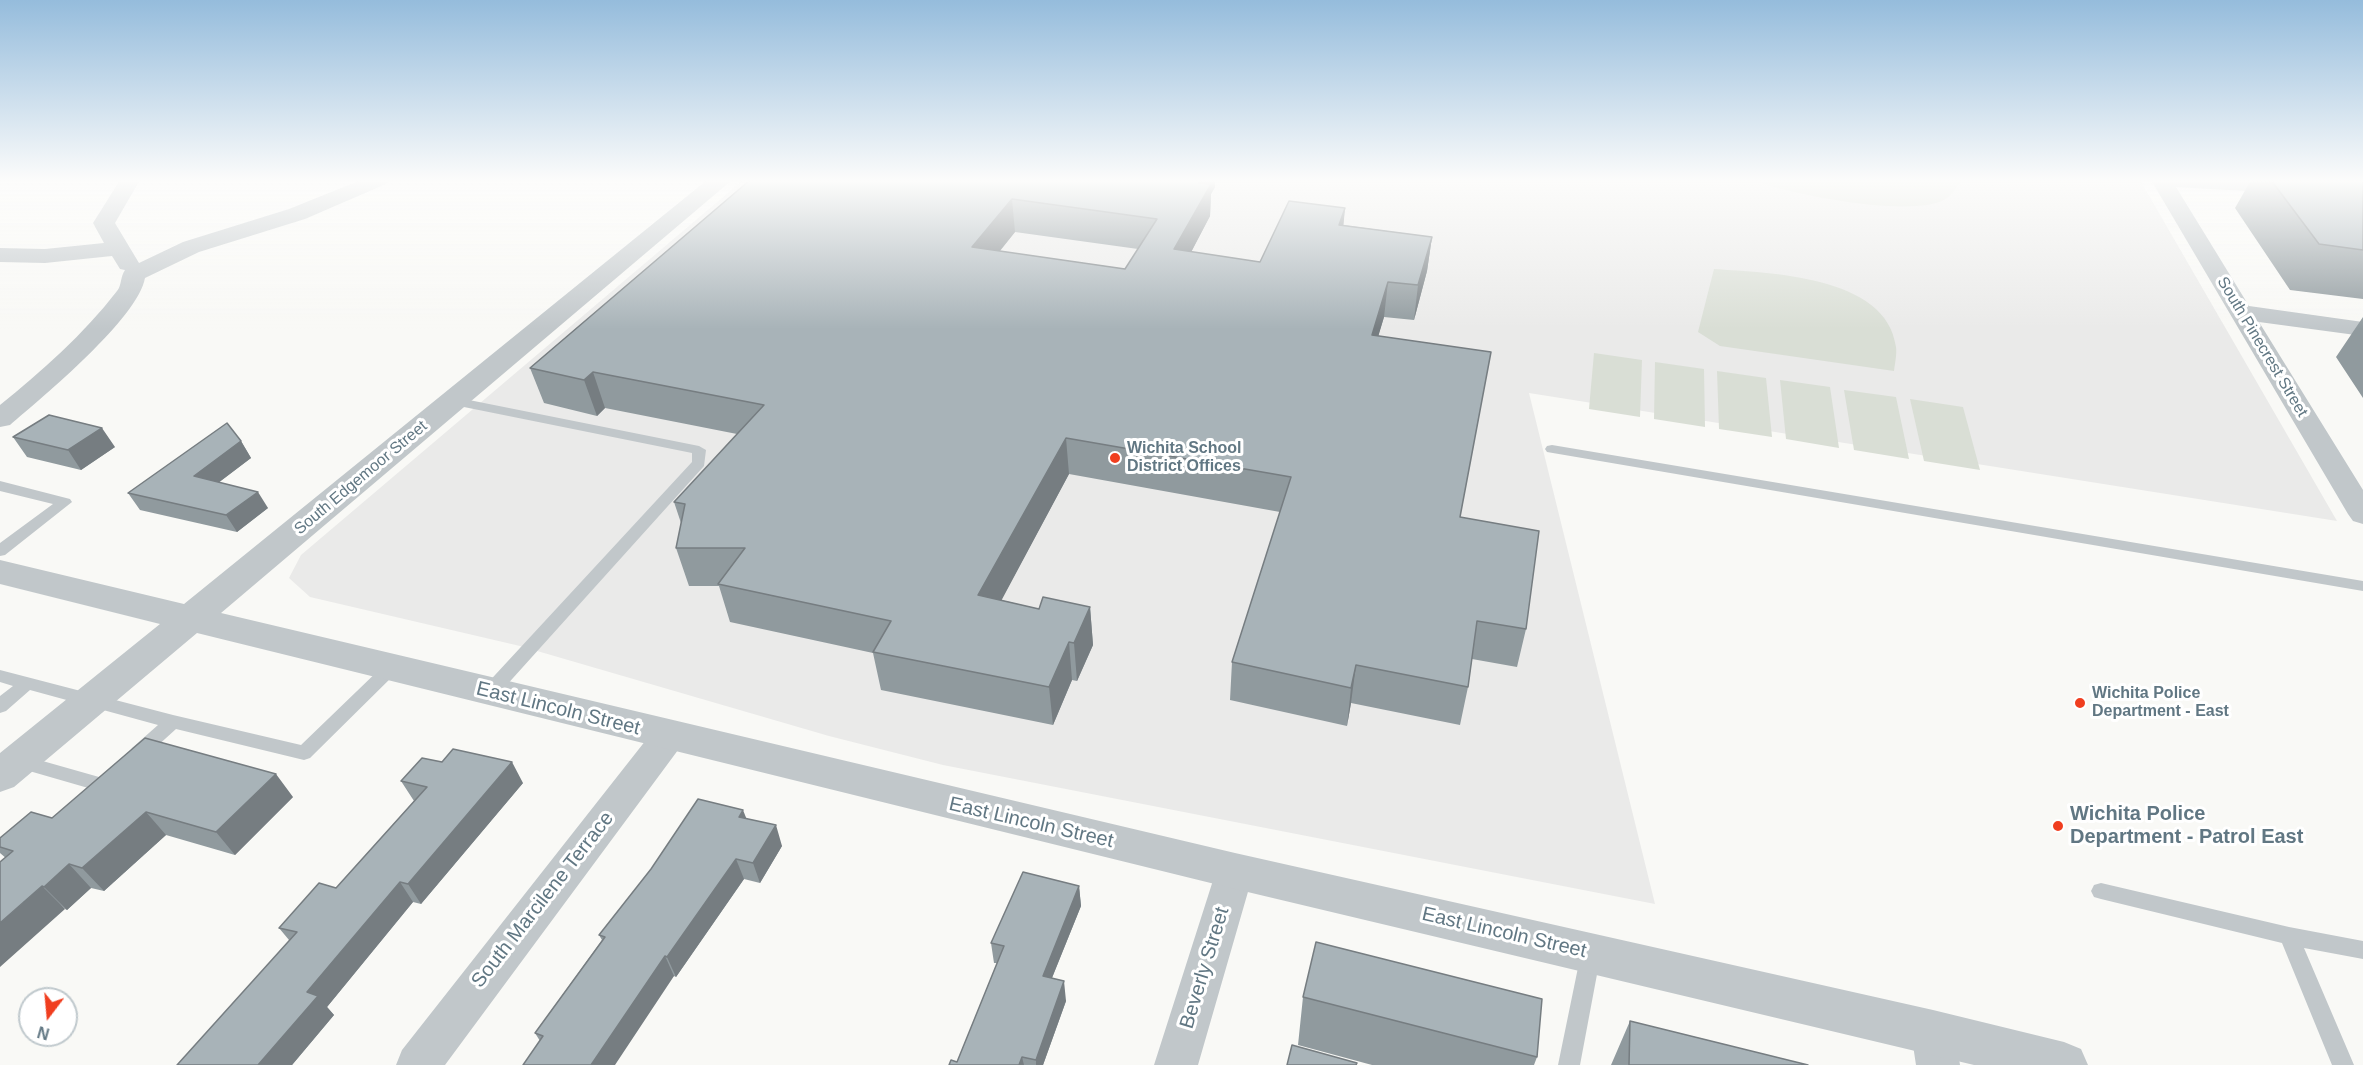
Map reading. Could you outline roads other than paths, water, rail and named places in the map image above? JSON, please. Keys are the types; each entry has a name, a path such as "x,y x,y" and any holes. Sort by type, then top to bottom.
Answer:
{"street":[{"path":"0,419 55,374 90,339 130,290 134,274 108,230"},
{"path":"134,274 191,247 247,230"},
{"name":"South Edgemoor Street","path":"9,769 661,230"},
{"name":"South Pinecrest Street","path":"2192,230 2363,514"},
{"path":"0,255 45,256 119,248"},
{"path":"2242,312 2363,329"},
{"name":"East Lincoln Street","path":"0,572 489,693 1235,872 1591,953 1935,1048 2064,1065"},
{"name":"South Marcilene Terrace","path":"418,1065 669,736"},
{"name":"Beverly Street","path":"1176,1065 1235,872"}],"lane":[{"path":"454,401 699,450 699,464 489,693"},
{"path":"1552,449 2363,586"},
{"path":"0,486 65,502 0,551"},
{"path":"0,676 172,722 304,753 391,668"},
{"path":"0,705 28,683"},
{"path":"9,769 102,785 172,722"},
{"path":"2101,891 2289,936 2363,950"},
{"path":"2289,936 2343,1065"},
{"path":"1569,1065 1591,953"}],"place":[{"name":"Wichita School District Offices","path":"1115,458"},
{"name":"Wichita Police Department - East","path":"2080,703"},
{"name":"Wichita Police Department - Patrol East","path":"2058,826"}]}
